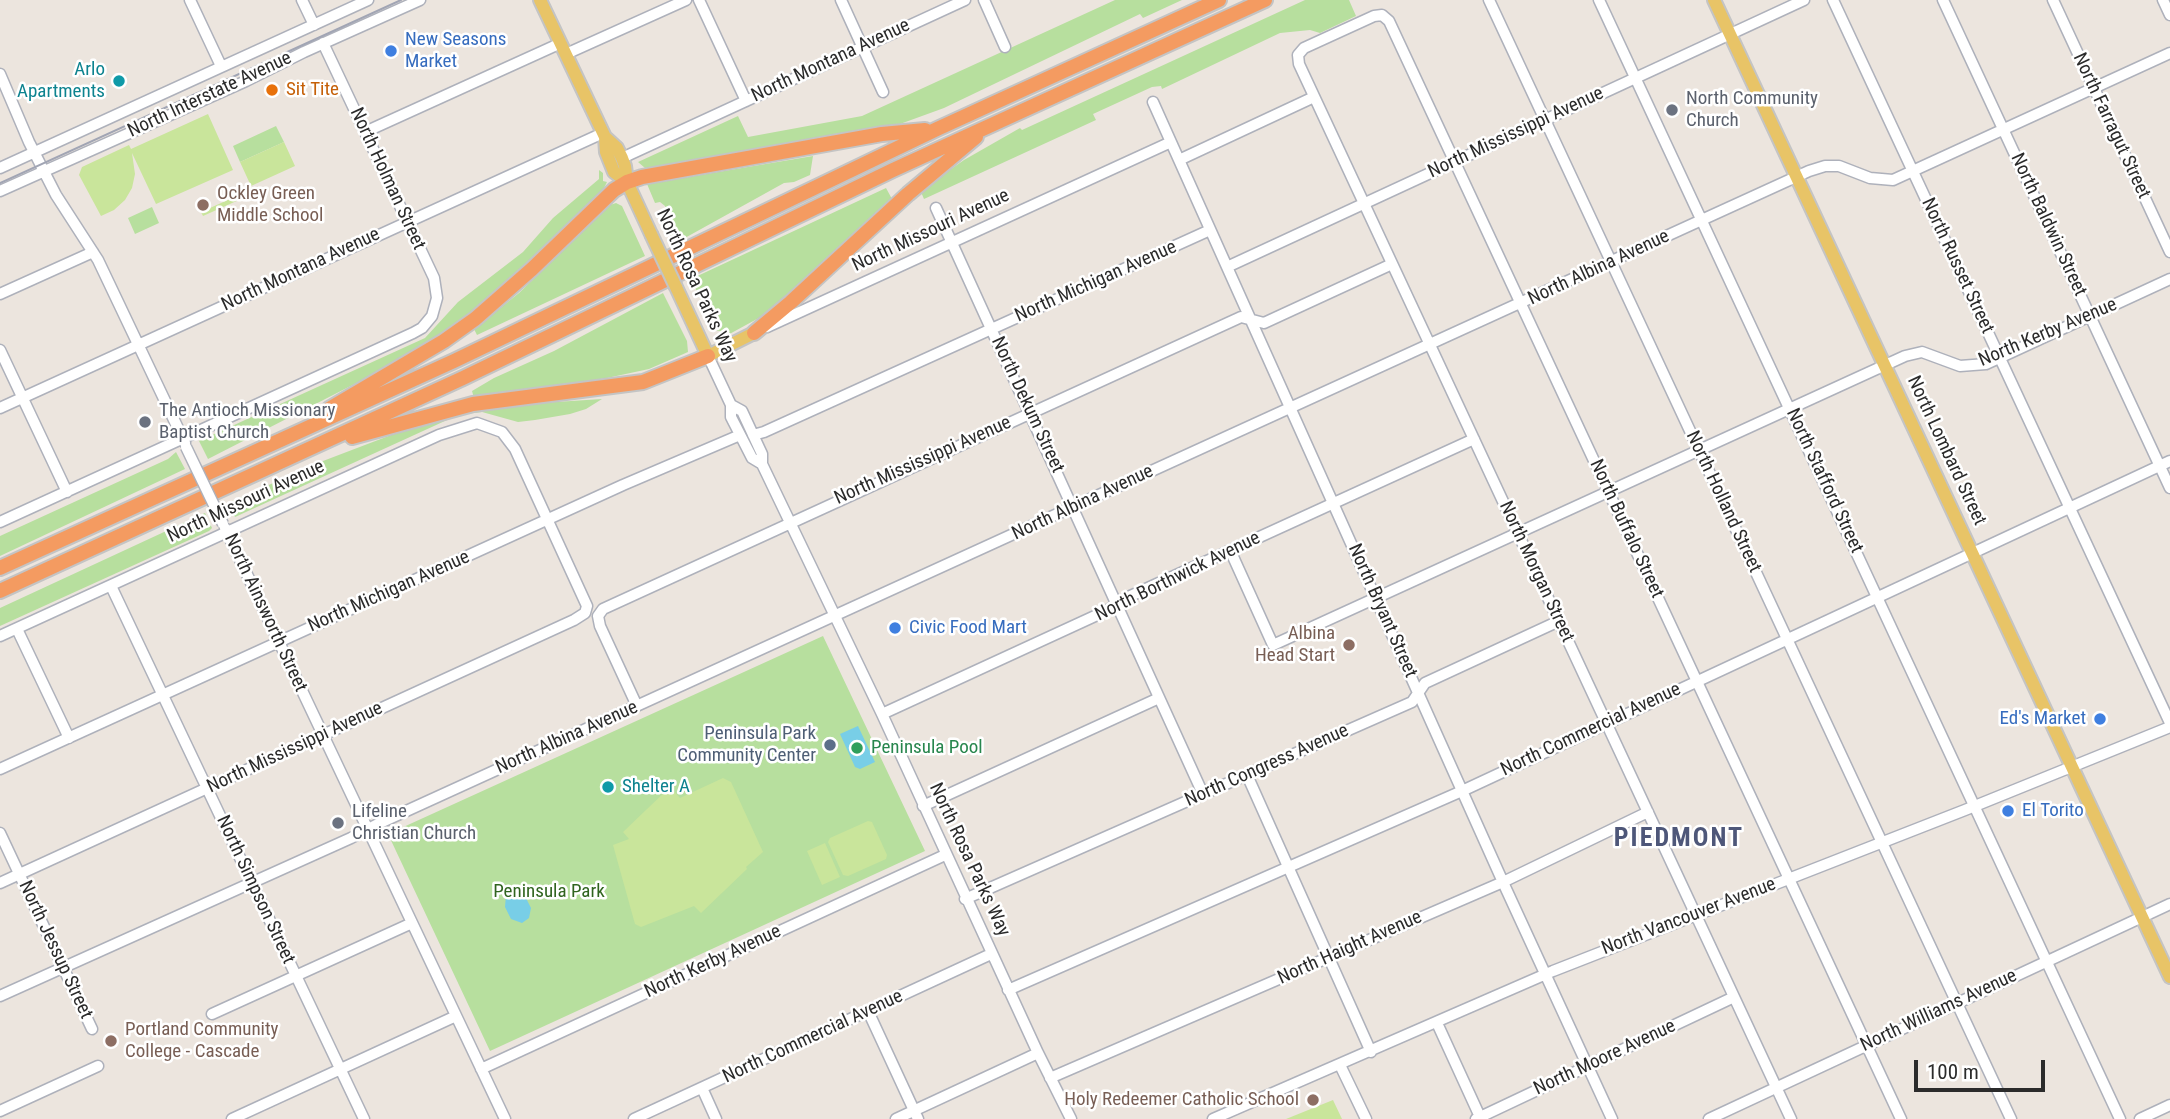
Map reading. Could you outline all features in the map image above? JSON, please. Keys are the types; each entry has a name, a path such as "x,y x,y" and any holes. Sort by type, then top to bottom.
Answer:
{"highway":[{"path":"0,568 611,287 937,129 1219,0"},
{"path":"0,591 487,367 818,205 1265,0"},
{"path":"754,332 791,302 908,194 989,126"},
{"path":"274,442 444,341 475,319 532,269 614,190 627,182 642,177 882,134 937,129"},
{"path":"320,444 407,424 473,404 643,382 708,356"}],"main road":[{"name":"North Rosa Parks Way","path":"540,0 604,135 606,152 614,172 627,182"},
{"name":"North Lombard Street","path":"1714,0 2170,977"},
{"name":"North Rosa Parks Way","path":"604,135 617,148 622,158 627,182 708,356"},
{"name":"North Missouri Avenue","path":"708,356 754,332"}],"street":[{"path":"190,0 221,66"},
{"path":"302,0 314,25"},
{"name":"North Interstate Avenue","path":"0,168 368,0"},
{"name":"North Interstate Avenue","path":"0,191 420,0"},
{"path":"365,131 685,0"},
{"path":"699,0 746,101"},
{"path":"841,0 883,92"},
{"name":"North Montana Avenue","path":"622,158 965,0"},
{"path":"984,0 1005,47"},
{"name":"North Holland Street","path":"1489,0 2011,1119"},
{"name":"North Stafford Street","path":"1599,0 2120,1119"},
{"name":"North Mississippi Avenue","path":"1227,267 1804,0"},
{"name":"North Russet Street","path":"1833,0 2170,725"},
{"name":"North Baldwin Street","path":"1943,0 2170,488"},
{"name":"North Farragut Street","path":"2053,0 2170,251"},
{"path":"2163,0 2170,15"},
{"name":"North Morgan Street","path":"1382,15 1374,16 1304,48 1298,55 1299,64 1791,1119"},
{"name":"North Buffalo Street","path":"1382,15 1389,21 1901,1119"},
{"name":"North Holman Street","path":"184,443 413,333 422,328 436,307 437,288 323,43"},
{"name":"North Albina Avenue","path":"0,996 1815,169 1831,166 1848,168 1879,180 1893,180 2170,52"},
{"name":"North Ainsworth Street","path":"0,74 34,152 64,209 93,252 138,345 505,1119"},
{"path":"1179,160 1314,97"},
{"name":"North Bryant Street","path":"1153,102 1612,1119"},
{"name":"North Montana Avenue","path":"0,408 604,135"},
{"name":"North Missouri Avenue","path":"754,332 1171,142"},
{"name":"North Dekum Street","path":"936,208 1203,794"},
{"name":"North Michigan Avenue","path":"753,435 1209,230"},
{"path":"0,294 93,252"},
{"name":"North Mississippi Avenue","path":"637,706 603,632 598,614 616,602 1241,317 1264,323 1392,264"},
{"name":"North Kerby Avenue","path":"1230,550 1273,645 1913,353 1922,352 1969,367 2000,358 2170,279"},
{"path":"0,350 67,492"},
{"name":"North Rosa Parks Way","path":"708,356 731,405 731,417 752,458 762,464"},
{"name":"North Rosa Parks Way","path":"731,405 742,411 762,454 762,464 833,617 882,714 965,899 1071,1119"},
{"name":"North Missouri Avenue","path":"0,636 111,586 225,529 467,424 485,424 508,438 548,520"},
{"name":"North Michigan Avenue","path":"0,769 740,435"},
{"name":"North Borthwick Avenue","path":"882,714 1108,610 1230,550 1474,439"},
{"path":"0,522 184,443"},
{"name":"North Commercial Avenue","path":"1008,990 1462,790 2170,461"},
{"name":"North Mississippi Avenue","path":"0,883 574,620 587,610 586,599 548,520"},
{"name":"North Simpson Street","path":"111,586 364,1119"},
{"name":"North Congress Avenue","path":"965,899 1412,702 1425,682 1559,621"},
{"path":"16,629 69,738"},
{"path":"923,806 1159,698"},
{"name":"North Vancouver Avenue","path":"1213,1119 1546,974 2170,725"},
{"path":"1247,775 1371,1052"},
{"name":"North Haight Avenue","path":"1050,1078 1503,882 1648,812"},
{"name":"North Jessup Street","path":"0,833 92,1029"},
{"name":"North Kerby Avenue","path":"481,1069 945,855"},
{"name":"North Williams Avenue","path":"1709,1119 2170,904"},
{"path":"212,1014 412,923"},
{"name":"North Commercial Avenue","path":"634,1119 991,954"},
{"name":"North Moore Avenue","path":"1479,1118 1734,997"},
{"path":"868,1011 916,1115"},
{"path":"232,1119 248,1116 456,1016"},
{"path":"1437,1023 1479,1118"},
{"path":"896,1119 916,1115 1038,1053"},
{"path":"1340,1065 1366,1119"},
{"path":"0,1111 98,1066"},
{"path":"702,1088 716,1119"},
{"path":"2140,1119 2170,1105"}],"green space":[{"path":"1115,0 1182,0 1143,18 1140,14 944,108 900,124 798,145 652,168 645,168 638,162 738,116 748,137 862,116"},
{"path":"1305,0 1349,0 1356,16 1320,33 1310,30 1280,33 1162,89 1161,86 1152,87 1093,114 1096,120 924,199 921,192 937,179 1020,128 1022,130"},
{"path":"208,114 233,170 156,204 132,153 135,174 132,188 125,200 114,210 101,216 79,175 82,167 129,145 131,149"},
{"path":"276,126 284,142 240,162 233,146"},
{"path":"284,142 295,166 251,186 240,162"},
{"path":"813,156 810,175 784,183 674,244 665,224 665,206 660,202 655,203 647,184"},
{"path":"599,170 603,173 603,181 607,182 602,192 535,259 464,321 421,350 208,459 199,441 425,338 458,302 523,252 553,218 599,179"},
{"path":"886,188 892,199 768,313 724,337 720,331 715,330 691,279"},
{"path":"239,195 241,199 203,216 201,212"},
{"path":"616,203 622,206 645,256 477,335 474,329 519,293 610,205"},
{"path":"152,207 159,223 135,234 128,218"},
{"path":"663,293 687,341 688,352 649,369 474,398 472,391 494,378 554,351"},
{"path":"602,399 586,409 570,414 518,422 482,412 458,415 235,517 228,503 323,461 441,416 494,406"},
{"path":"176,452 185,469 0,556 0,536 168,459"},
{"path":"205,513 212,528 209,531 0,626 0,608"},
{"name":"Peninsula Park","path":"823,636 925,851 490,1051 388,834"},
{"path":"723,778 731,782 763,852 701,913 694,906 641,927 635,924 613,845 629,839 623,832 670,787 680,798"},
{"path":"868,821 872,822 887,855 886,859 848,876 843,875 828,842 830,838"},
{"path":"825,843 840,877 822,885 807,851"},
{"path":"1333,1100 1342,1119 1286,1119"}],"water":[{"name":"Peninsula Pool","path":"858,726 875,762 860,769 855,767 840,734"},
{"path":"516,890 524,894 531,908 529,918 522,923 511,919 505,907 506,895"}],"tram line":[{"path":"0,183 401,0"}],"place":[{"name":"New Seasons Market","path":"391,51"},
{"name":"Arlo Apartments","path":"119,81"},
{"name":"Sit Tite","path":"272,90"},
{"name":"North Community Church","path":"1672,110"},
{"name":"Ockley Green Middle School","path":"203,205"},
{"name":"The Antioch Missionary Baptist Church","path":"145,422"},
{"name":"Civic Food Mart","path":"895,628"},
{"name":"Albina Head Start","path":"1349,645"},
{"name":"Ed's Market","path":"2100,719"},
{"name":"Peninsula Park Community Center","path":"830,745"},
{"name":"Peninsula Pool","path":"857,748"},
{"name":"Shelter A","path":"608,787"},
{"name":"El Torito","path":"2008,811"},
{"name":"Lifeline Christian Church","path":"338,823"},
{"name":"Portland Community College - Cascade","path":"111,1041"},
{"name":"Holy Redeemer Catholic School","path":"1313,1100"}],"district":[{"name":"PIEDMONT","path":"1679,839"}]}
